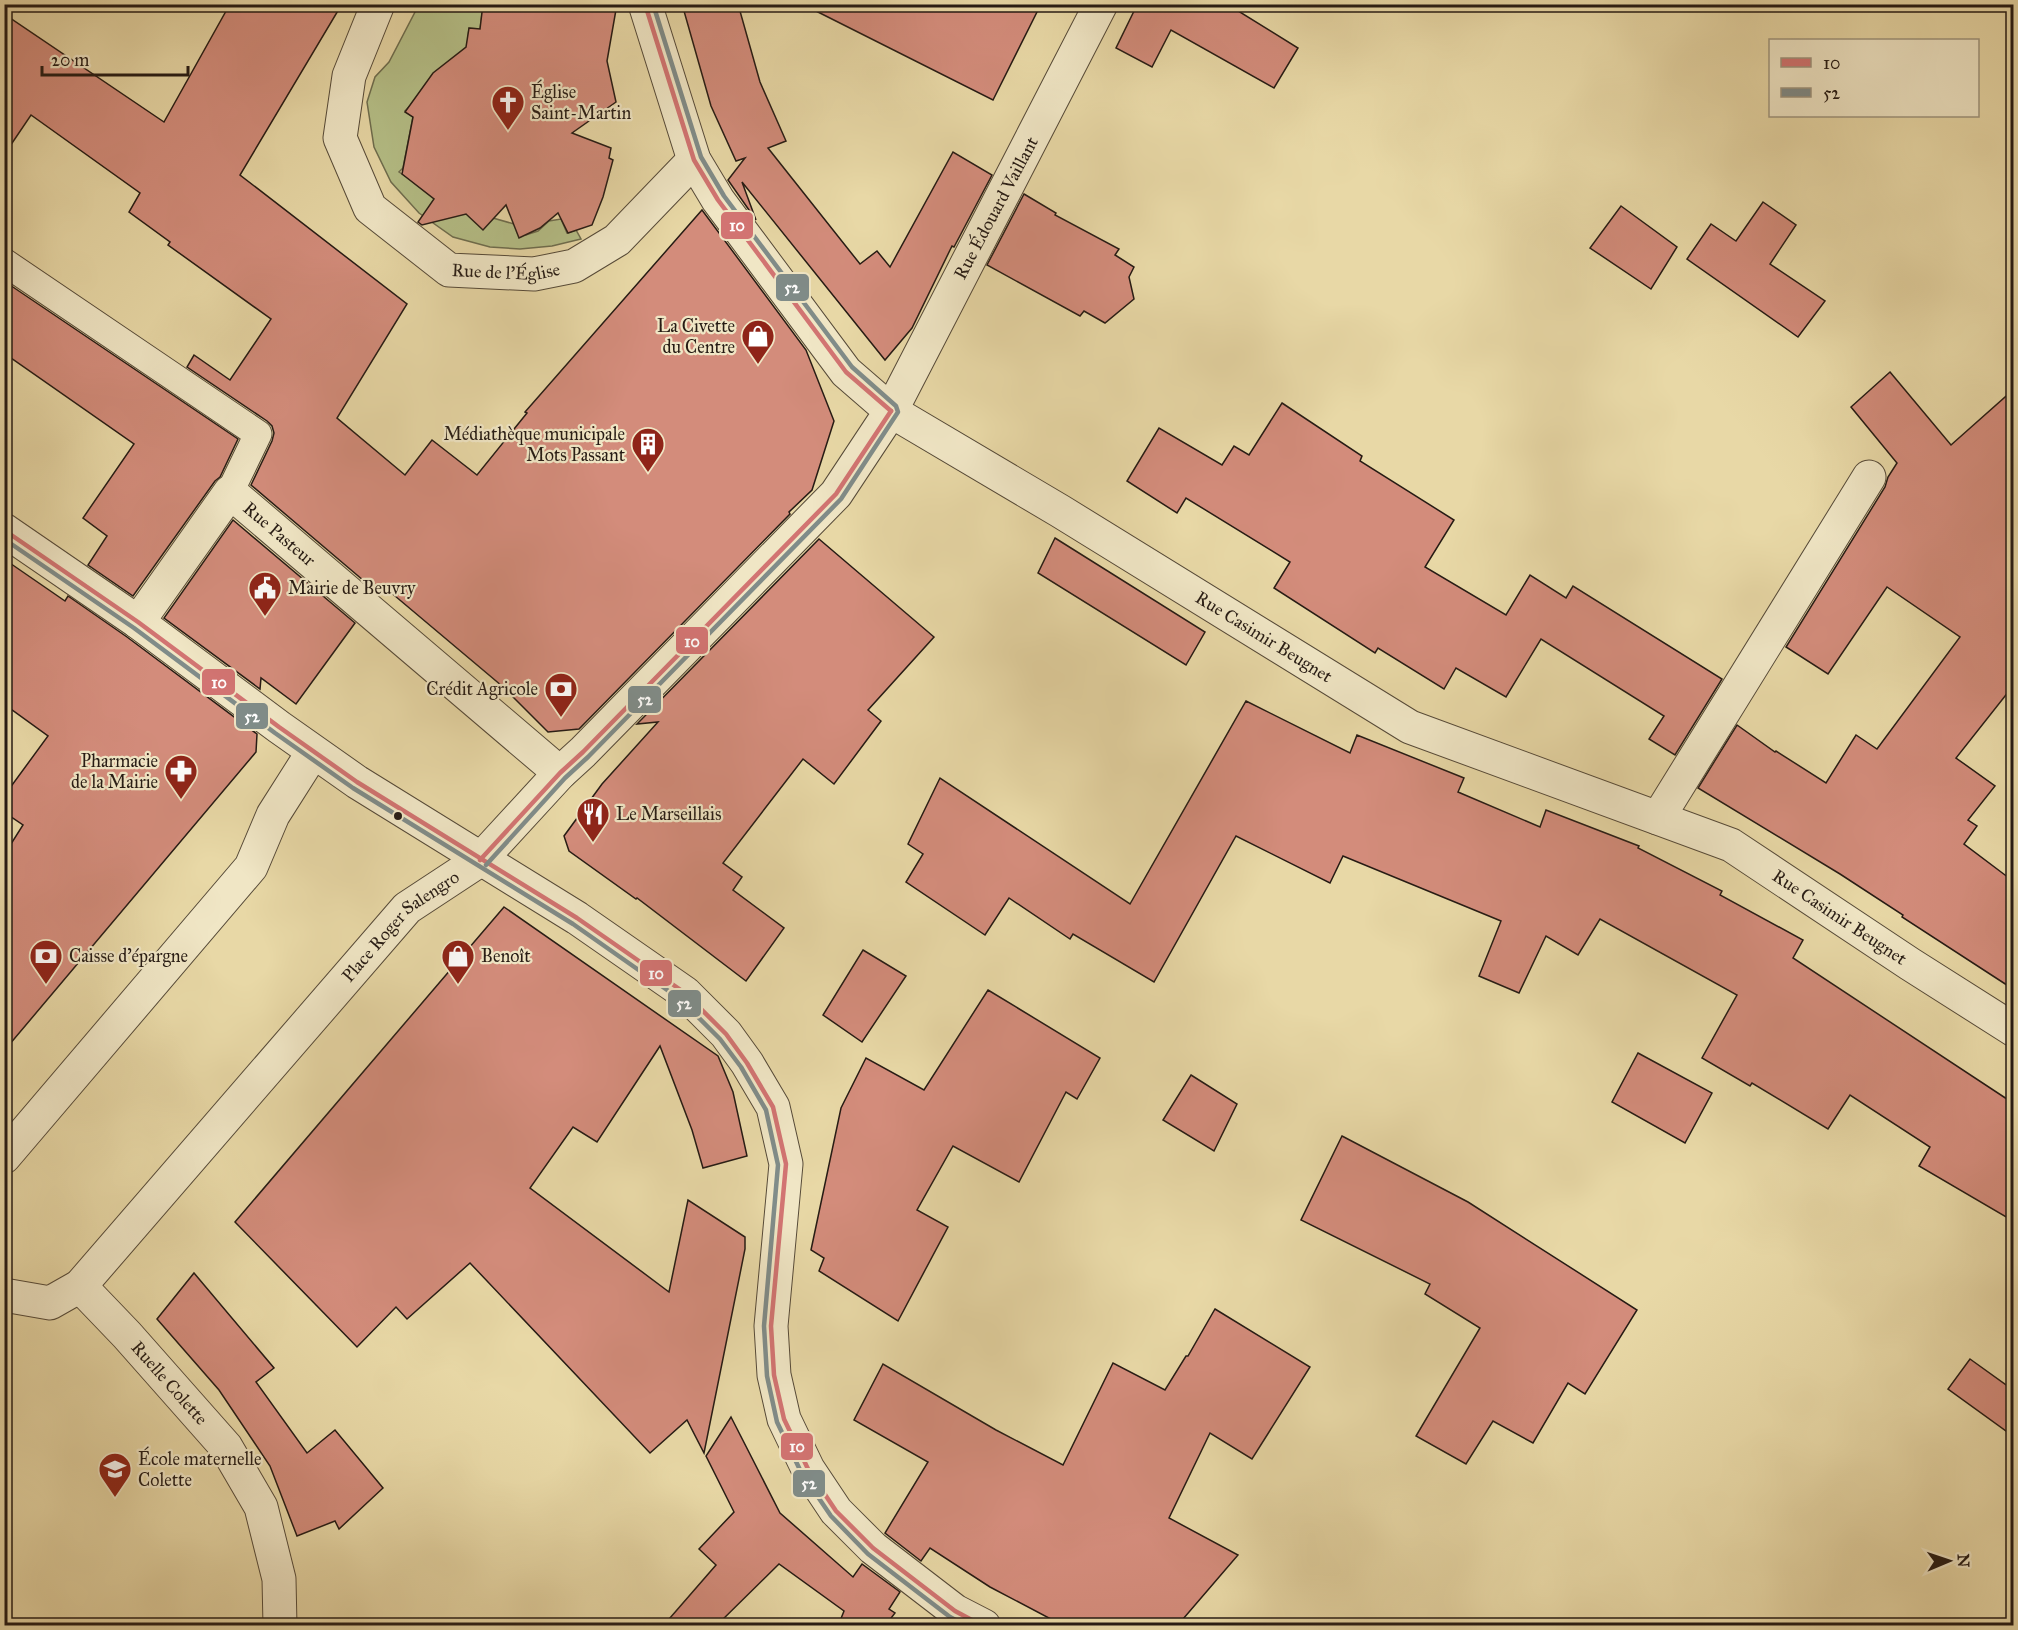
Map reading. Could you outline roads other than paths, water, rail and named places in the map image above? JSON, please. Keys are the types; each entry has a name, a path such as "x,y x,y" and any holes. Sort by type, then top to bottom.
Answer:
{"street":[{"name":"Rue de l'Église","path":"378,4 349,75 340,138 370,208 449,270 534,274 574,266 617,240 694,160"},
{"name":"Rue Casimir Beugnet","path":"645,4 694,160 718,200 846,372 891,411 1060,511 1410,728 1731,845 2013,1030"},
{"name":"Rue Édouard Vaillant","path":"480,860 560,773 836,494 891,411 1101,4"},
{"path":"1658,818 1869,477"},
{"name":"Rue Pasteur","path":"138,622 230,492 560,773"},
{"path":"4,530 138,622 313,752 273,815 251,867 4,1157"},
{"name":"Place Roger Salengro","path":"4,1295 50,1303 80,1286 407,908 480,860 313,752"},
{"path":"480,860 577,918 685,993 726,1034 747,1063 773,1107 786,1164 771,1326 774,1375 784,1419 808,1469 836,1511 873,1548 955,1611 984,1626"},
{"name":"Ruelle Colette","path":"80,1286 128,1335 226,1447 238,1467 261,1507 279,1579 280,1626"}],"lane":[{"path":"4,262 258,434 230,492"}],"place":[{"name":"Église Saint-Martin","path":"508,131"},
{"name":"La Civette du Centre","path":"758,365"},
{"name":"Médiathèque municipale Mots Passant","path":"648,473"},
{"name":"Mairie de Beuvry","path":"265,617"},
{"name":"Crédit Agricole","path":"561,718"},
{"name":"Pharmacie de la Mairie","path":"181,800"},
{"name":"Le Marseillais","path":"593,843"},
{"name":"Caisse d'épargne","path":"46,985"},
{"name":"Benoît","path":"458,985"},
{"name":"École maternelle Colette","path":"115,1498"}]}
